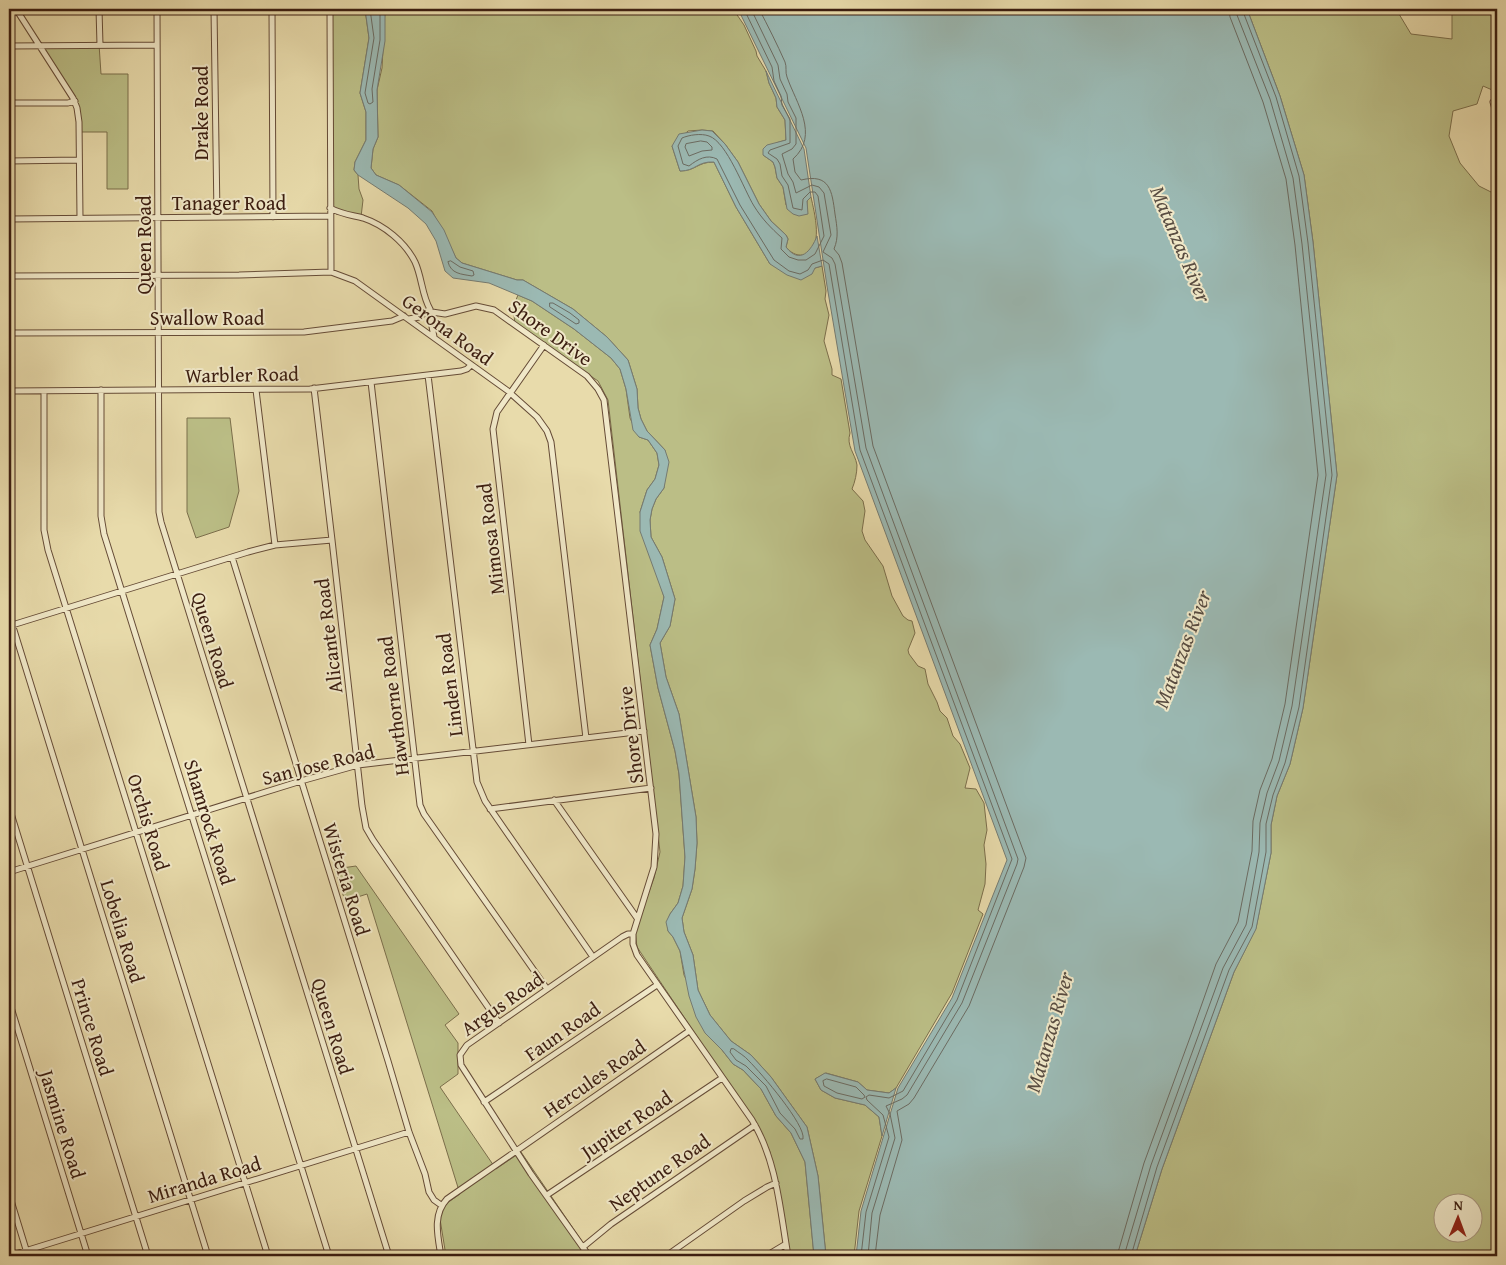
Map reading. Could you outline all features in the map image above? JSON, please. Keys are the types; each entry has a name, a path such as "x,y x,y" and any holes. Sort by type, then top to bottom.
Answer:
{"street":[{"path":"16,9 75,101 80,122 80,218"},
{"path":"99,9 100,45"},
{"name":"Queen Road","path":"157,9 159,512 389,1256"},
{"name":"Drake Road","path":"214,9 217,217"},
{"path":"272,9 272,217"},
{"path":"330,9 331,272"},
{"path":"9,46 157,45"},
{"path":"9,103 68,103 75,101"},
{"path":"1493,102 1497,116"},
{"path":"9,161 79,160"},
{"name":"Swallow Road","path":"9,333 304,332 419,317 430,310 416,264 401,242 373,222 343,214 330,208"},
{"name":"Tanager Road","path":"9,218 330,216"},
{"name":"Gerona Road","path":"9,276 331,272 355,281 510,393 537,417 547,431 551,442 586,738"},
{"name":"Shore Drive","path":"434,337 430,321 432,312 445,314 470,307 482,306 499,313 587,376 604,400 656,834 656,856 637,918 633,934 633,944 637,955 657,985 754,1125 770,1157 788,1256"},
{"name":"Mimosa Road","path":"529,745 492,429 497,412 544,344"},
{"name":"Warbler Road","path":"9,391 314,388 461,371 471,365"},
{"name":"Linden Road","path":"428,375 477,782 490,808 593,957"},
{"name":"Hawthorne Road","path":"371,382 421,809 547,989"},
{"name":"Alicante Road","path":"314,388 366,828 499,1023"},
{"name":"Shamrock Road","path":"101,390 102,524 329,1256"},
{"path":"256,390 275,545"},
{"name":"Orchis Road","path":"44,391 44,530 48,550 268,1256"},
{"path":"11,626 275,545 332,540"},
{"name":"Wisteria Road","path":"232,557 409,1132 425,1174 429,1192 434,1200 441,1205"},
{"name":"Lobelia Road","path":"9,614 11,626 208,1256"},
{"name":"San Jose Road","path":"9,872 358,765 644,731"},
{"path":"490,808 651,788"},
{"path":"554,800 637,918"},
{"name":"Prince Road","path":"9,807 148,1256"},
{"name":"Argus Road","path":"517,1150 461,1065 460,1055 467,1045 547,989 622,937 633,934"},
{"name":"Faun Road","path":"484,1102 657,985"},
{"name":"Jasmine Road","path":"9,1001 88,1256"},
{"name":"Hercules Road","path":"517,1150 689,1031"},
{"name":"Jupiter Road","path":"547,1195 722,1078"},
{"name":"Neptune Road","path":"583,1246 611,1224 754,1125"},
{"name":"Miranda Road","path":"9,1256 409,1132"},
{"path":"441,1256 437,1217 441,1205 446,1199 517,1150 590,1256"},
{"path":"666,1256 744,1201 767,1187 776,1184"},
{"path":"9,1194 28,1256"},
{"path":"766,1256 786,1244"}],"green space":[{"path":"332,9 365,9 369,38 360,93 366,112 366,140 355,162 354,170 358,175 359,189 363,200 361,217 336,214 333,207"},
{"path":"385,9 733,9 744,25 757,56 766,71 776,98 777,107 785,120 786,140 776,143 763,155 773,162 777,178 783,187 786,205 807,214 807,201 811,197 816,220 816,239 810,252 803,255 793,253 786,247 788,239 786,235 771,221 759,204 738,162 713,131 688,131 672,146 680,171 690,170 704,163 714,162 736,207 770,264 815,268 822,266 826,291 825,299 829,315 824,341 832,375 841,379 850,433 849,442 857,465 852,489 863,501 865,511 862,531 865,540 883,566 892,596 903,616 912,621 915,633 908,650 909,654 918,666 925,669 928,684 940,711 947,718 953,736 960,744 970,768 965,788 976,789 984,803 987,830 984,845 986,864 985,884 978,910 983,914 952,993 896,1088 889,1093 867,1090 858,1082 826,1073 815,1079 821,1090 835,1098 865,1105 879,1117 882,1136 859,1211 854,1256 826,1256 818,1176 807,1127 771,1077 751,1055 731,1041 710,1015 698,990 693,955 684,932 682,918 692,889 695,869 696,817 679,714 666,677 660,643 670,626 675,599 662,557 651,537 650,520 656,499 664,488 665,450 647,431 641,419 638,408 637,389 628,360 607,337 573,309 523,280 517,280 462,263 456,258 432,211 399,185 376,175 371,168 373,149 378,137 377,90 382,68"},
{"path":"1247,9 1396,9 1411,34 1452,39 1452,9 1497,9 1497,92 1483,86 1477,104 1453,111 1449,136 1460,163 1479,186 1497,195 1497,1256 1135,1256 1162,1169 1234,972 1256,928 1271,853 1271,825 1277,796 1290,764 1303,708 1337,475 1313,242 1304,175 1280,96"},
{"path":"99,44 101,74 128,74 128,189 107,189 107,132 80,132 79,113 40,47"},
{"path":"518,295 532,301 574,329 611,358 620,369 626,389 630,418 639,437 648,440 657,453 659,465 655,479 647,490 640,512 664,597 657,629 650,645 658,688 675,751 679,774 685,857 683,886 678,903 667,922 668,931 680,951 684,975 722,1050 733,1064 743,1070 761,1089 776,1116 791,1133 805,1162 814,1256 790,1256 770,1152 761,1132 637,947 635,929 654,878 660,852 608,400 598,381 515,324 513,307"},
{"path":"187,418 230,418 239,491 229,527 196,538 187,512"},
{"path":"356,866 459,1014 445,1025 458,1043 458,1074 440,1087 496,1169 521,1152 592,1256 446,1256 440,1208 460,1194 367,894 345,901 335,869"}],"water":[{"path":"365,9 385,9 385,41 377,90 378,137 373,149 371,168 376,175 399,185 432,212 444,230 456,258 462,263 517,280 523,280 573,309 607,337 628,360 637,389 638,408 641,419 647,431 665,450 669,462 664,488 656,499 650,520 651,537 662,557 675,599 670,626 660,643 666,677 679,714 696,817 695,869 692,889 682,918 684,932 693,955 698,990 710,1015 731,1041 751,1055 771,1077 807,1127 818,1176 826,1256 814,1256 805,1162 791,1133 776,1116 761,1089 743,1070 733,1064 705,1033 696,1017 689,996 680,951 668,931 666,922 678,903 683,886 685,857 679,774 675,751 658,688 650,645 657,629 664,597 640,531 640,512 647,490 655,479 659,465 657,453 648,440 639,437 633,430 626,389 620,369 611,358 574,329 532,301 489,283 453,278 445,271 436,241 426,224 408,208 358,175 354,170 355,162 366,140 366,112 360,93 369,38"},
{"name":"Matanzas River","path":"738,9 1247,9 1280,96 1304,175 1313,242 1337,475 1303,708 1290,764 1277,796 1271,825 1271,853 1256,929 1234,972 1162,1169 1135,1256 856,1256 861,1211 898,1088 952,998 1007,860 855,451 806,148"},
{"path":"766,71 804,149 811,197 807,201 808,214 799,216 787,209 783,187 777,178 773,162 763,155 763,149 767,145 786,140 785,120 777,107 776,98"},
{"path":"702,130 712,131 725,144 738,162 759,204 771,221 786,235 788,239 786,247 791,252 796,255 804,254 812,247 817,236 822,266 815,268 812,274 801,280 787,275 770,264 736,207 714,162 704,163 685,171 680,171 672,146 679,134"},
{"path":"825,1073 858,1082 867,1090 889,1093 896,1088 882,1136 879,1117 865,1105 835,1098 821,1090 815,1079"}]}
